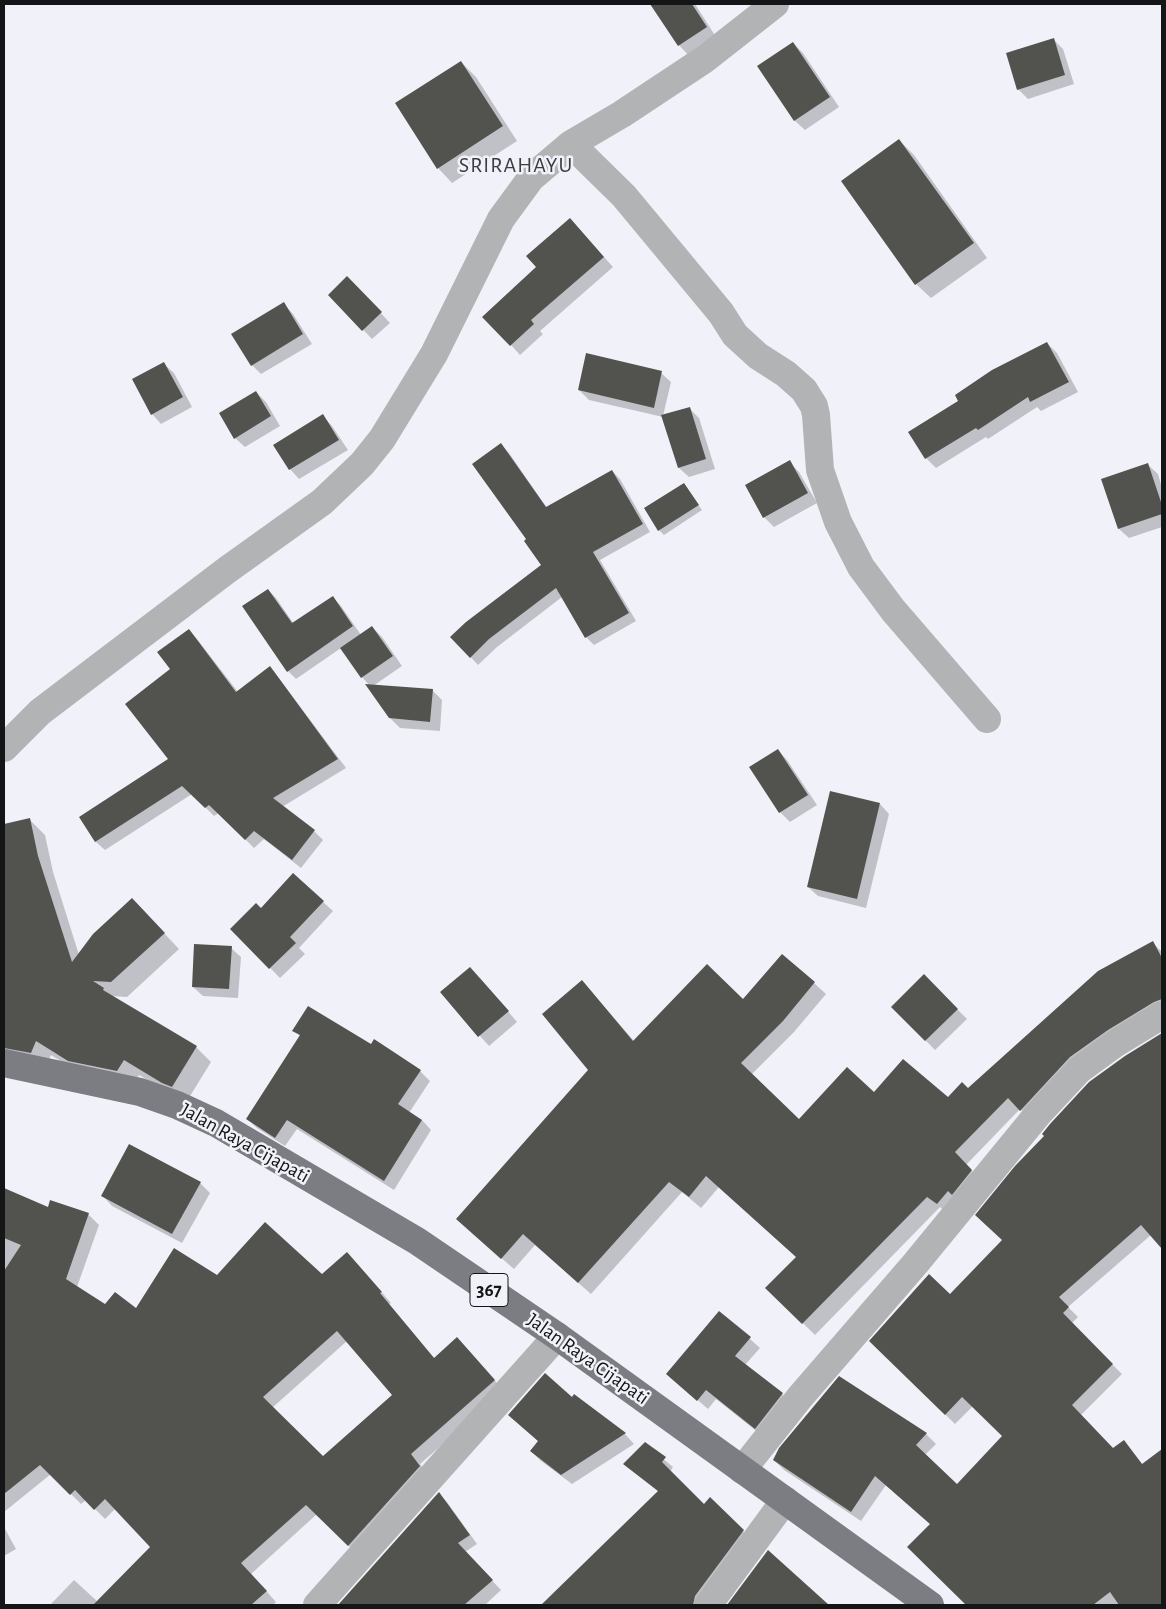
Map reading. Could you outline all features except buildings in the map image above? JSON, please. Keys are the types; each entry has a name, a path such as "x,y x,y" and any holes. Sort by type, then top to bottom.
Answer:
{"main road":[{"name":"Jalan Raya Cijapati","path":"4,1064 140,1092 177,1105 216,1123 417,1241 557,1336 930,1605"}],"street":[{"path":"4,748 40,712 227,570 322,502 362,464 382,439 434,354 475,269 502,219 530,178 571,144 622,114 705,59 776,4"},
{"path":"571,144 624,196 735,334 758,356 786,374 804,390 814,406 816,415 820,470 838,522 861,567 892,610 987,719"},
{"path":"742,1470 800,1397 915,1264 1038,1114 1079,1070 1116,1043 1162,1015"},
{"path":"317,1605 557,1336"},
{"path":"708,1605 785,1500"}],"district":[{"name":"SRIRAHAYU","path":"516,165"}]}
